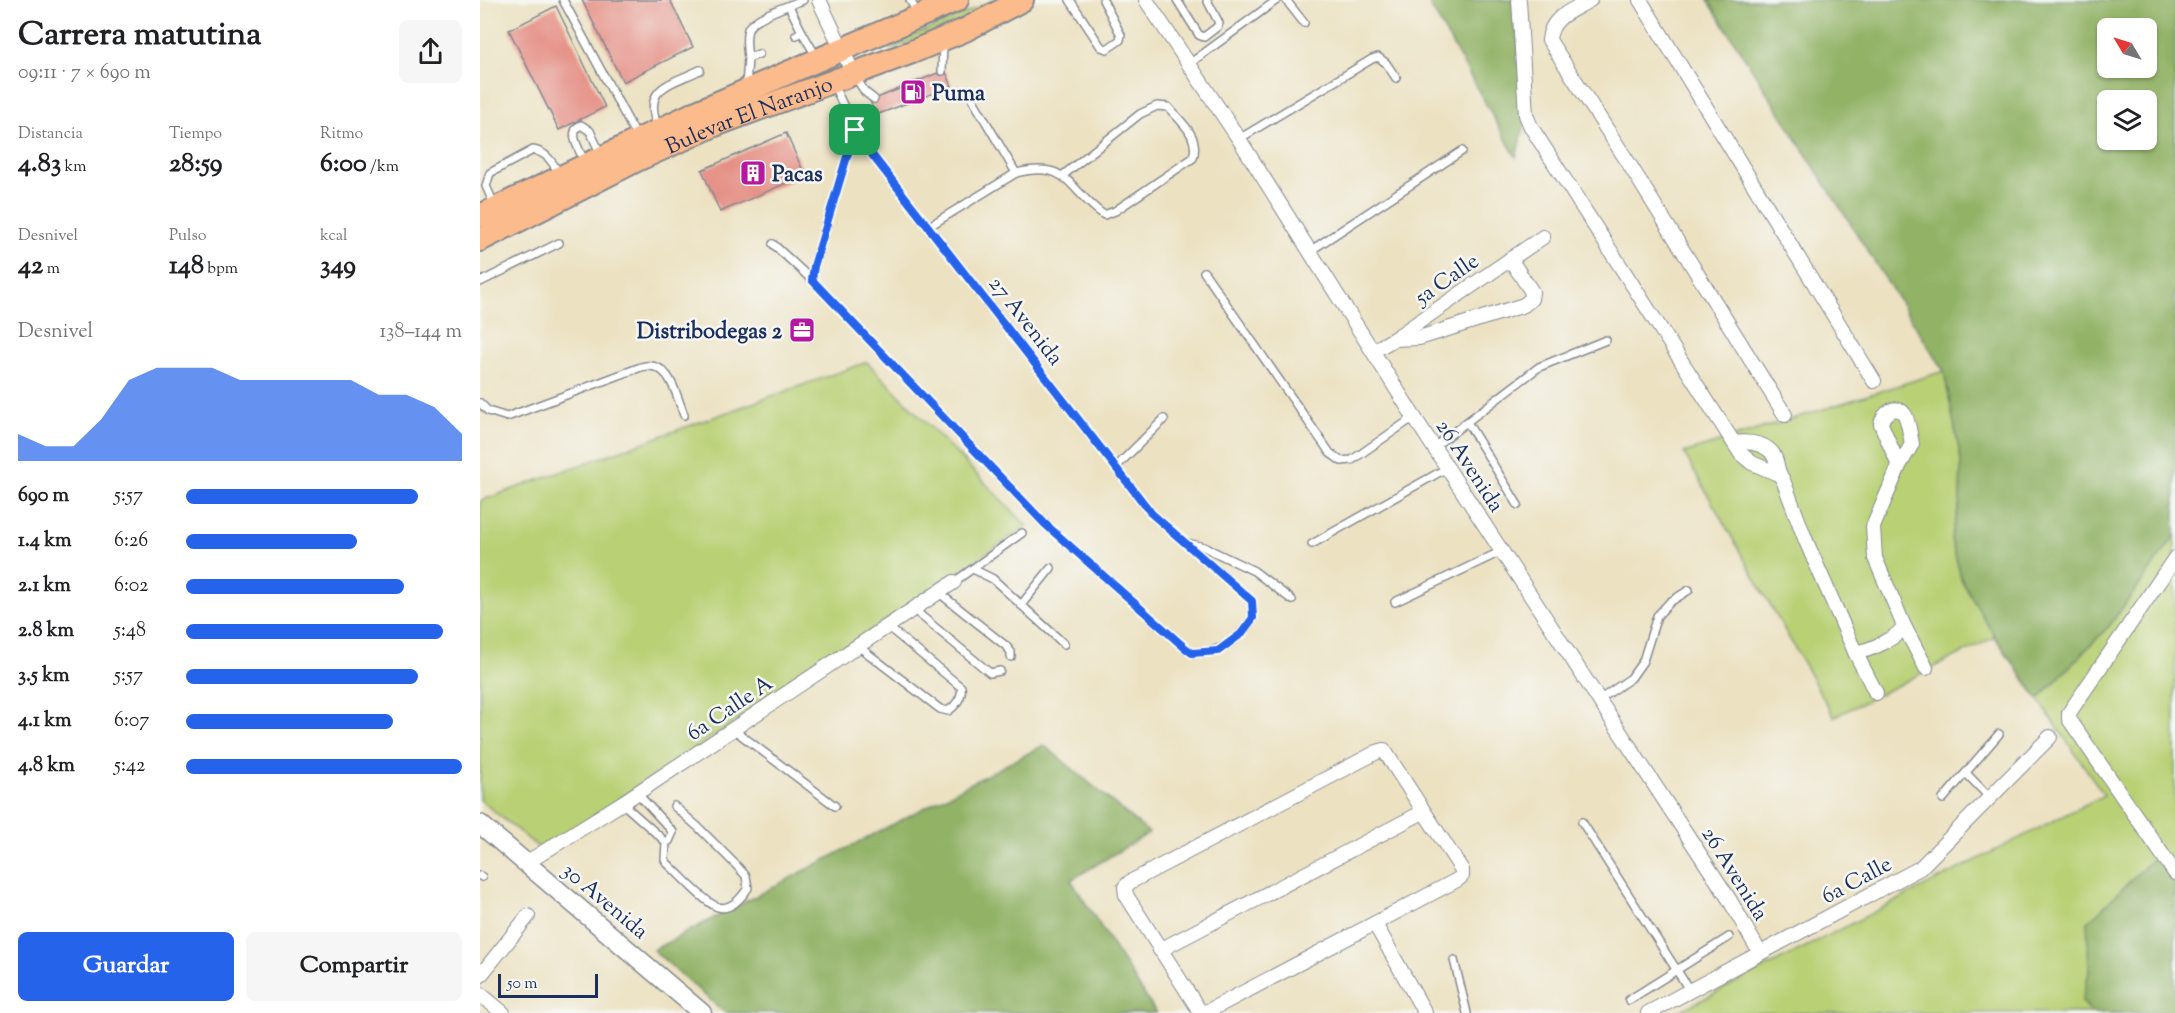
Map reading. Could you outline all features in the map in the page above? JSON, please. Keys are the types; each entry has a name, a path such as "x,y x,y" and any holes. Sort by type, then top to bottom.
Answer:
{"main road":[{"name":"Bulevar El Naranjo","path":"480,240 637,160 715,125 944,39 1022,0"},
{"name":"Bulevar El Naranjo","path":"488,212 659,130 817,58 842,49 915,8 953,1"}],"street":[{"name":"27 Avenida","path":"819,0 842,49 843,77"},
{"name":"26 Avenida","path":"1146,0 1239,139 1414,417 1729,899 1760,953"},
{"path":"1519,0 1526,115 1531,128 1741,454 1752,463 1778,474 1783,480 1806,541 1855,652 1876,693"},
{"path":"1561,0 1565,15"},
{"path":"1640,0 1874,381"},
{"path":"1585,1 1556,21 1550,28 1549,40 1785,415"},
{"name":"5a Calle","path":"1373,351 1543,237"},
{"path":"1394,339 1419,338 1524,304 1532,299 1532,292 1510,259"},
{"path":"1734,443 1758,444 1769,450 1776,459 1778,474"},
{"path":"1899,466 1873,527 1875,558 1904,626 1926,668"},
{"path":"2175,558 2070,709 2069,719 2175,873"},
{"name":"6a Calle A","path":"526,863 622,803 954,582"},
{"path":"1855,652 1862,652 1901,633 1904,626"},
{"name":"6a Calle","path":"1648,1013 1920,868 2050,737"},
{"path":"1384,750 1462,870 1462,876 1375,924 1204,1012 1199,1010 1160,950 1126,895 1125,887 1130,882 1384,750"},
{"path":"1160,950 1423,812"},
{"name":"30 Avenida","path":"480,824 702,1013"},
{"path":"480,976 528,916"},
{"path":"1375,924 1425,1013"},
{"path":"480,994 502,1013"}],"lane":[{"path":"564,0 639,140"},
{"path":"746,90 748,58 746,43 749,27 756,20 803,0"},
{"path":"1071,0 1101,47 1107,49 1120,40 1121,35 1103,0"},
{"path":"1177,0 1198,35 1203,36 1217,27 1219,23 1207,0"},
{"path":"1189,64 1277,0"},
{"path":"1286,0 1304,23"},
{"path":"789,6 799,34 817,58"},
{"path":"942,71 944,39"},
{"path":"748,58 759,54"},
{"path":"1239,139 1372,58 1378,57 1386,63 1396,78"},
{"path":"659,130 651,108 656,94 664,87 700,70"},
{"path":"843,77 874,99"},
{"name":"27 Avenida","path":"812,280 1045,524 1192,653 1218,651 1241,634 1253,618 1252,601 1152,514 873,156 855,130 843,77"},
{"path":"973,99 1016,173"},
{"path":"928,227 1016,173 1032,169 1049,170 1062,176 1104,215 1115,211 1193,158 1197,146 1192,135 1168,106 1157,106 1140,114 1062,176"},
{"path":"580,125 590,131 594,161 573,132 580,125"},
{"path":"812,280 814,266 855,130"},
{"path":"488,212 486,186 490,173 533,150 540,151 547,156 561,177"},
{"path":"1310,251 1462,151"},
{"path":"480,282 559,243"},
{"path":"773,244 812,280"},
{"path":"1204,272 1330,453 1341,461 1352,460 1414,417"},
{"path":"1434,447 1539,367 1606,340"},
{"path":"480,404 488,411 507,417 641,367 653,365 666,372 684,416"},
{"path":"1116,467 1164,419"},
{"path":"1467,422 1518,505"},
{"path":"1312,544 1447,468"},
{"path":"954,582 1022,533"},
{"path":"1185,542 1204,547 1254,571 1292,600"},
{"path":"1395,602 1502,551"},
{"path":"1021,605 1051,568"},
{"path":"974,569 993,579 1064,644"},
{"path":"1599,700 1631,678 1643,661 1657,616 1670,602 1689,590"},
{"path":"938,592 1005,646 1011,652 1011,657"},
{"path":"913,609 990,673 1000,670"},
{"path":"858,646 940,709 948,711 951,709 961,696 961,687 887,626"},
{"path":"733,729 835,806"},
{"path":"1943,799 1999,734"},
{"path":"1966,773 1990,798"},
{"path":"637,793 673,832 669,841 666,842 665,860 707,901 717,907 727,907 741,899 748,888 746,876 674,806"},
{"path":"622,803 666,842"},
{"path":"1582,822 1690,991"},
{"path":"1629,1000 1729,937"},
{"path":"1454,960 1467,1013"}],"green space":[{"path":"992,0 1005,0 891,50 891,46 895,43"},
{"path":"1427,0 1514,0 1526,120 1516,157"},
{"path":"1708,0 2175,0 2175,536 2109,626 2038,699 1995,637 1962,581 1951,539 1960,502 1961,460 1944,371"},
{"path":"867,362 1027,526 543,851 480,800 480,501"},
{"path":"1944,371 1961,460 1960,502 1951,539 1962,581 1995,637 1834,717 1684,453"},
{"path":"2175,536 2175,1013 1676,1013 2104,795 2038,699 2109,626"},
{"path":"1044,745 1149,833 1071,880 1156,1013 725,1013 653,950"},
{"path":"2156,856 2170,880 2175,877 2175,1013 2092,1013 2082,1001 2089,972 2087,923"}],"building":[{"path":"582,0 670,0 693,47 623,82"},
{"path":"556,6 605,107 559,130 509,30"},
{"name":"Puma","path":"945,70 952,86 876,115 870,101"},
{"name":"Pacas","path":"786,133 805,175 720,212 702,170"}],"place":[{"name":"Puma","path":"913,92"},
{"name":"Pacas","path":"753,173"},
{"name":"Distribodegas 2","path":"802,330"}],"route":[{"path":"855,130 1152,514 1252,601 1253,618 1241,634 1218,651 1192,653 1045,524 812,280 814,266 855,130"}]}
